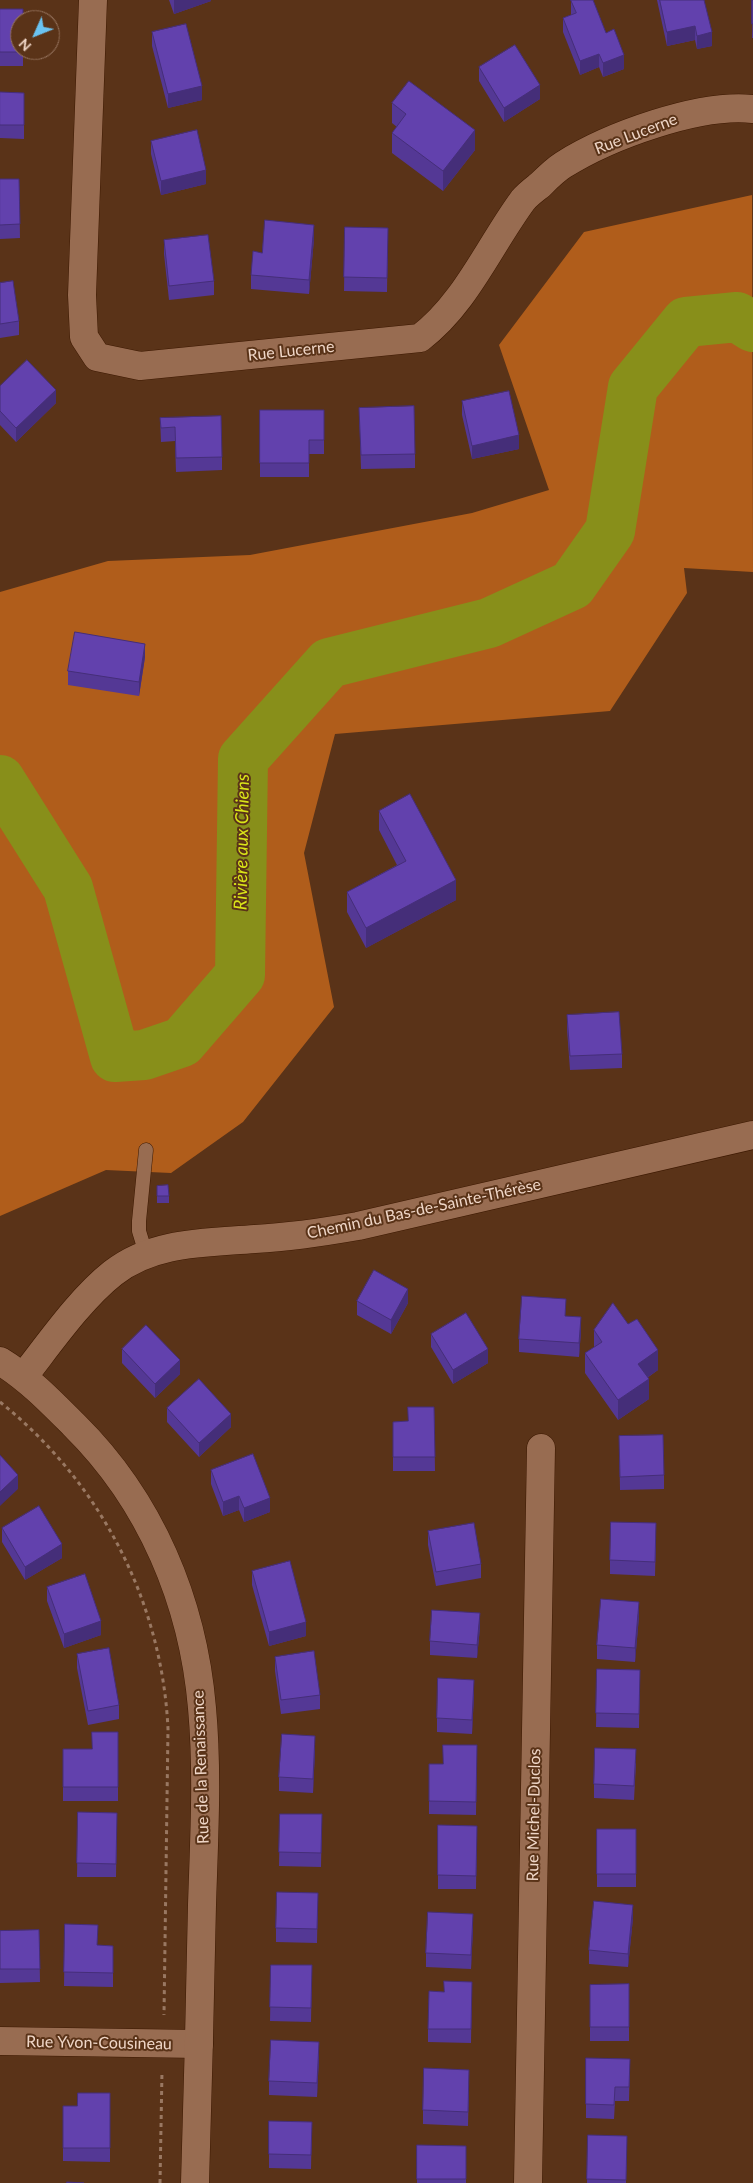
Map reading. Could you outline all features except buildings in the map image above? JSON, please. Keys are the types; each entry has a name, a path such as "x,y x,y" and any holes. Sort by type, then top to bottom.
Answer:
{"street":[{"name":"Rue Lucerne","path":"93,0 82,295 84,337 97,356 140,366 420,338 437,325 470,282 524,198 562,166 612,141 682,116 739,107 753,109"},
{"name":"Chemin du Bas-de-Sainte-Thérèse","path":"23,1377 60,1330 103,1282 121,1267 146,1254 180,1245 294,1236 358,1226 753,1135"},
{"path":"0,1360 23,1377"},
{"name":"Rue de la Renaissance","path":"23,1377 56,1406 97,1449 133,1498 167,1560 187,1619 196,1662 203,1734 204,1806 195,2183"},
{"name":"Rue Michel-Duclos","path":"528,2183 541,1448"},
{"name":"Rue Yvon-Cousineau","path":"0,2042 199,2044"}],"lane":[{"path":"146,1150 139,1221 139,1231 146,1254"}],"path":[{"name":"Rue de la Renaissance","path":"2,1403 63,1463 95,1503 132,1573 152,1633 164,1684 168,1729 164,2010"},
{"path":"160,2183 162,2081"}],"shaded area":[{"path":"752,195 753,572 684,568 687,593 610,711 335,734 304,853 334,1007 243,1122 171,1173 106,1170 0,1216 0,592 108,561 250,555 472,513 549,490 499,345 584,232"}],"waterway":[{"name":"Rivière aux Chiens","path":"0,780 68,888 115,1057 144,1055 182,1042 240,975 243,759 329,663 489,623 572,585 610,531 633,387 686,322 737,317 753,327"}]}
